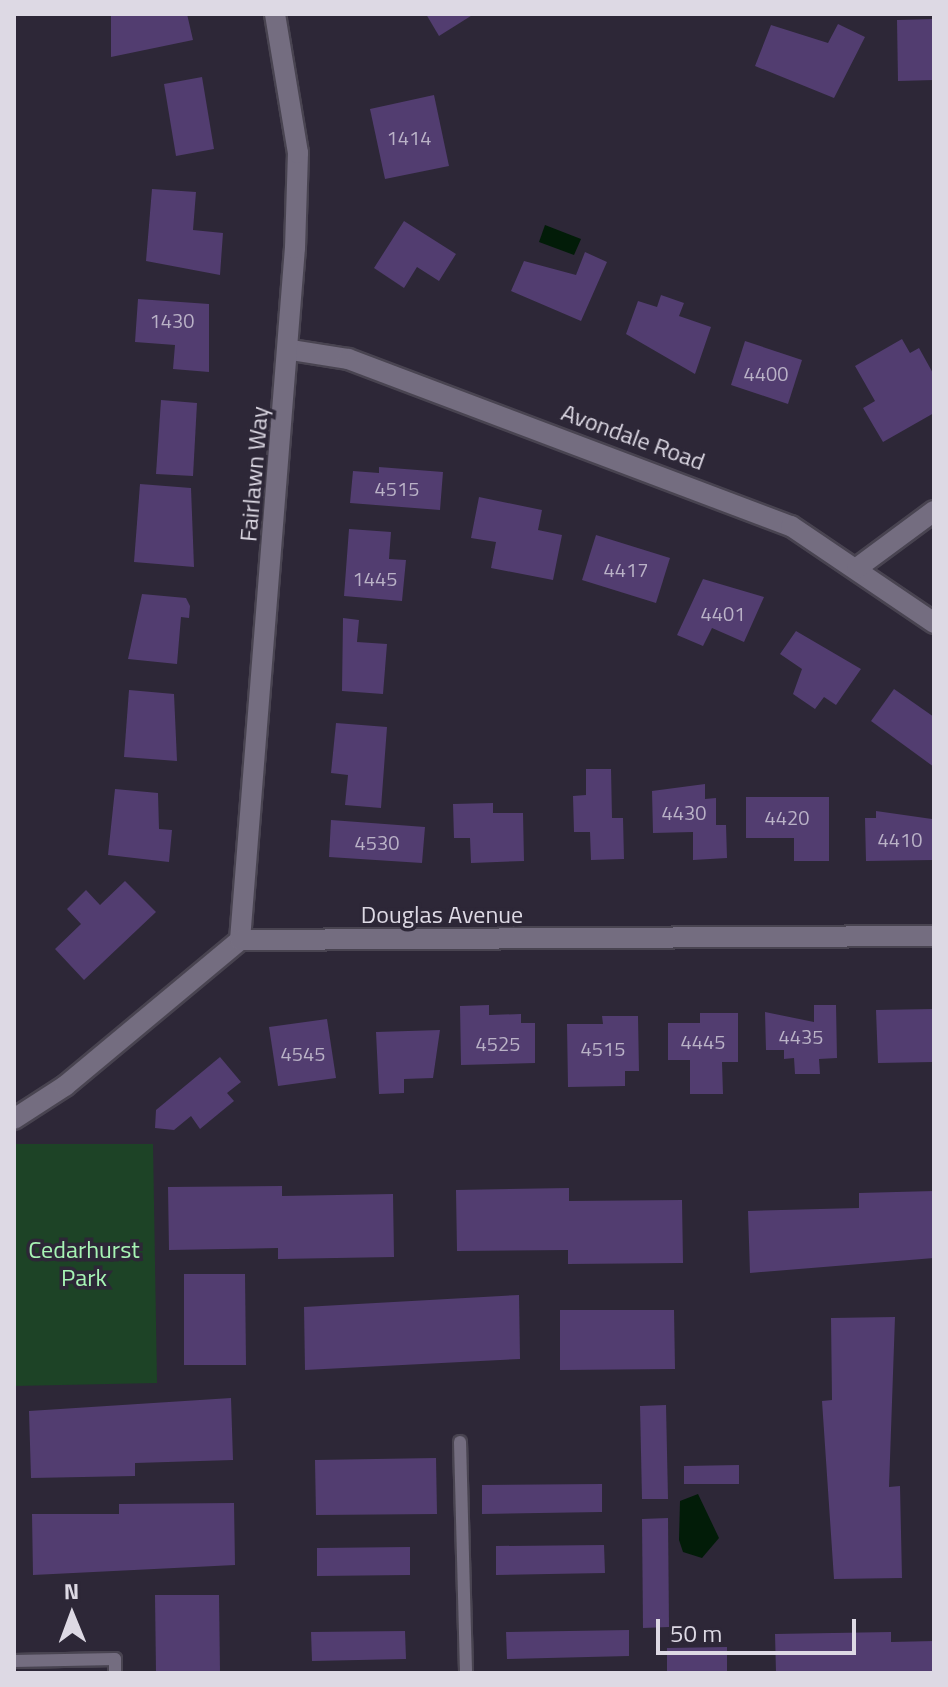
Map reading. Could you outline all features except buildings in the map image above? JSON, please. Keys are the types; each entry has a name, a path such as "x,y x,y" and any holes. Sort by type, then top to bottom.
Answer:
{"street":[{"name":"Fairlawn Way","path":"240,940 291,350 298,153 275,14"},
{"name":"Avondale Road","path":"291,350 348,359 791,526 934,623"},
{"path":"857,568 934,511"},
{"name":"Douglas Avenue","path":"240,940 934,936"},
{"path":"14,1119 65,1086 240,940"}],"lane":[{"path":"460,1442 466,1673"},
{"path":"14,1661 115,1659 115,1673"}],"green space":[{"name":"Cedarhurst Park","path":"14,1144 153,1144 157,1383 14,1386"}],"shaded area":[{"path":"545,225 581,239 574,255 539,242"},
{"path":"698,1494 719,1538 702,1558 683,1552 679,1540 680,1501"}]}
